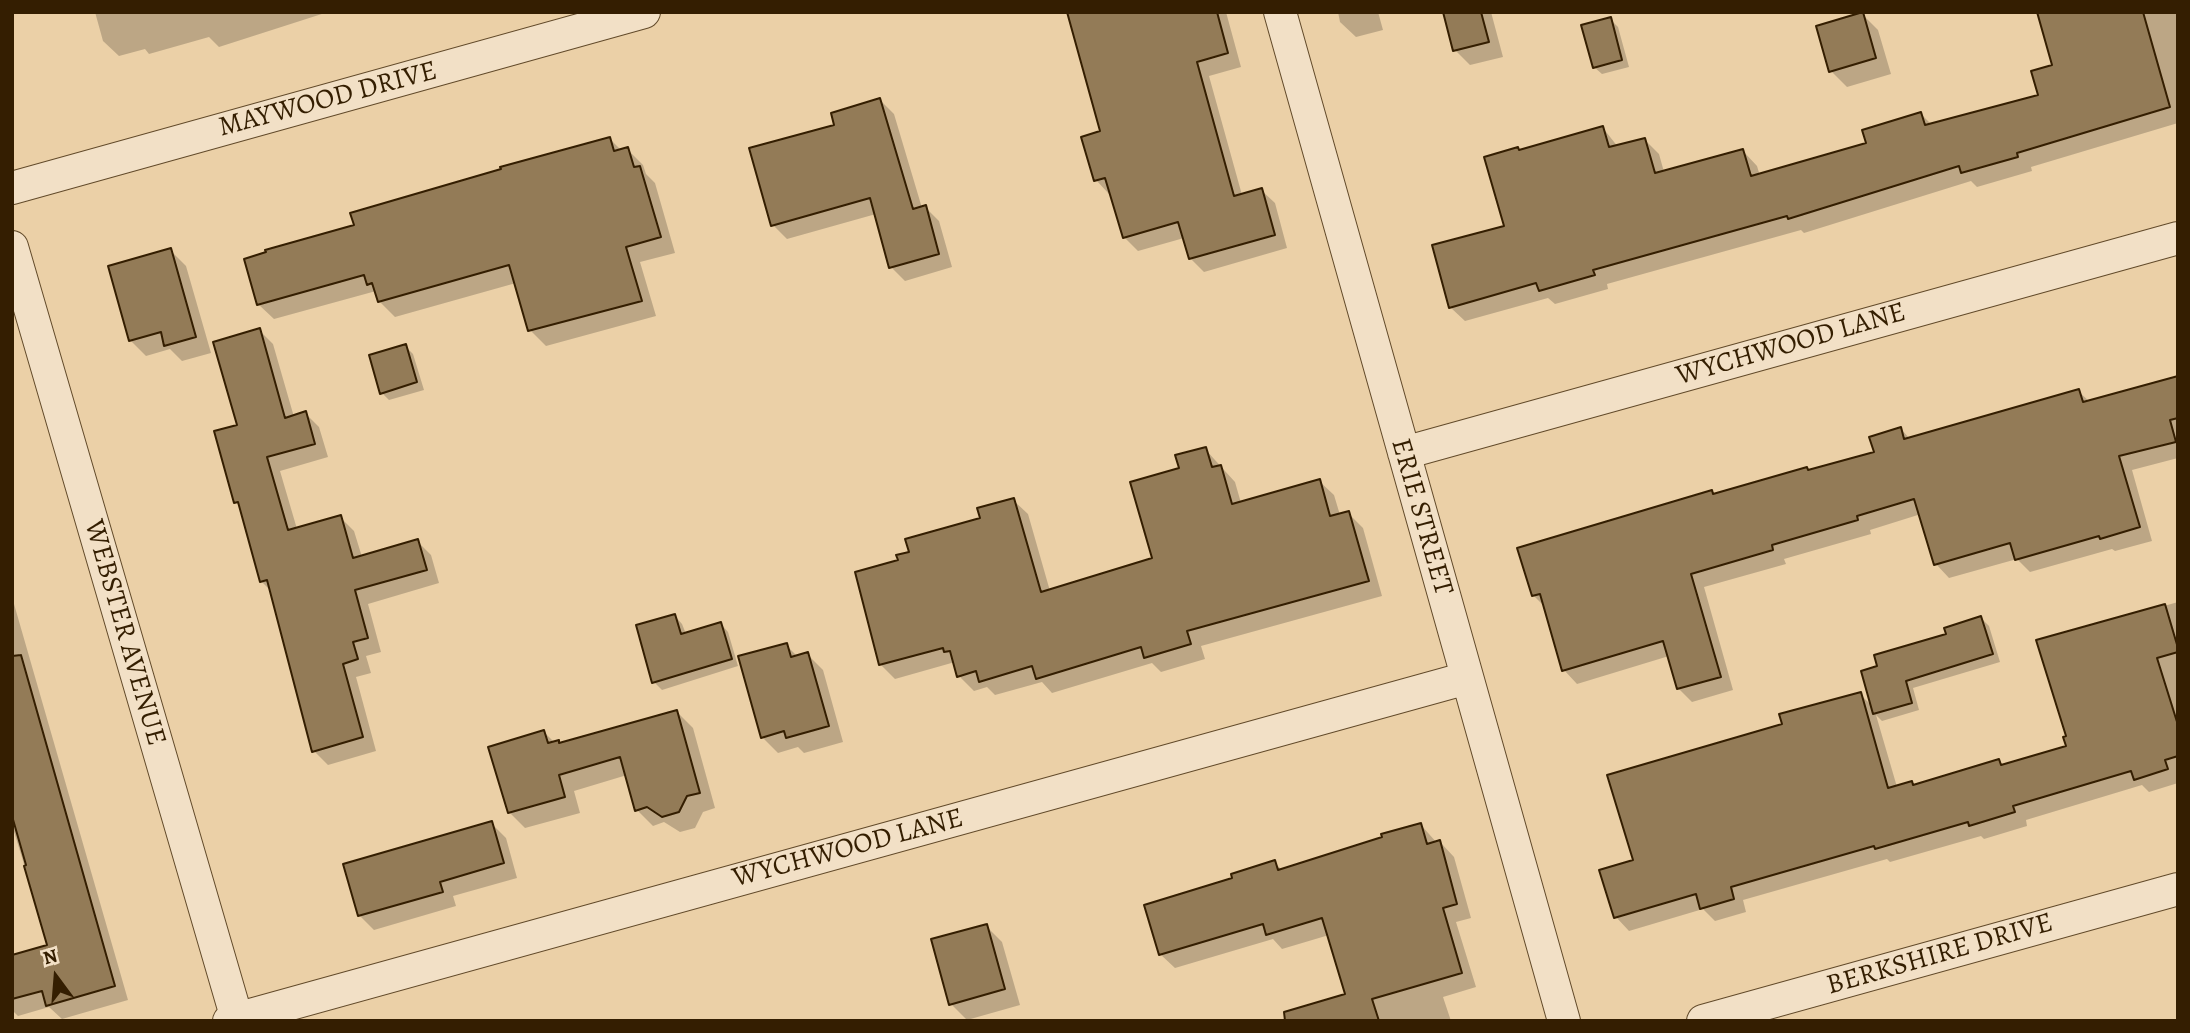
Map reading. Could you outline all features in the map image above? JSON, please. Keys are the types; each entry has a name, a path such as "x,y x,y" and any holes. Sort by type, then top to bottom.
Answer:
{"street":[{"name":"MAYWOOD DRIVE","path":"12,188 645,12"},
{"name":"ERIE STREET","path":"1280,12 1564,1021"},
{"name":"WYCHWOOD LANE","path":"1404,453 2178,238"},
{"name":"WEBSTER AVENUE","path":"12,247 233,1020"},
{"name":"WYCHWOOD LANE","path":"233,1020 1467,678"},
{"name":"BERKSHIRE DRIVE","path":"1703,1021 2178,889"}],"building":[{"path":"1067,12 1217,12 1228,53 1197,62 1234,196 1262,188 1275,235 1189,259 1178,222 1123,238 1105,178 1094,181 1081,137 1100,131"},
{"path":"1443,12 1481,12 1489,42 1453,51"},
{"path":"1863,12 1876,58 1829,72 1816,26"},
{"path":"2037,12 2143,12 2170,107 2017,153 2018,157 1961,173 1959,166 1788,219 1787,216 1593,270 1595,275 1539,291 1536,283 1449,308 1432,245 1504,226 1484,157 1603,126 1609,147 1645,138 1655,173 1743,149 1751,176 1866,143 1862,130 1921,112 1925,125 2038,95 2031,71 2052,65"},
{"path":"1611,17 1622,60 1593,68 1581,25"},
{"path":"880,98 913,209 926,205 939,254 889,268 870,198 771,226 749,148 834,125 831,113"},
{"path":"610,137 614,151 628,147 634,167 640,166 661,237 626,247 642,301 528,331 509,265 378,302 372,283 367,285 364,275 257,305 244,259 266,252 265,250 354,225 350,213"},
{"path":"171,248 196,337 164,346 161,332 129,341 108,266"},
{"path":"260,328 285,418 306,411 315,444 267,457 288,530 341,515 353,558 418,539 427,570 355,590 368,638 353,642 358,659 343,664 363,737 312,752 267,580 260,582 238,502 234,503 214,431 237,425 213,342"},
{"path":"406,344 417,382 380,394 369,355"},
{"path":"2178,376 2178,418 2170,420 2176,442 2119,456 2140,527 2015,560 2010,543 1934,565 1914,499 1857,516 1858,520 1772,545 1773,550 1691,574 1721,677 1677,689 1663,641 1562,671 1540,594 1532,596 1517,548 1712,490 1713,494 1807,467 1808,470 1874,452 1869,437 1901,427 1904,439 2079,389 2083,402"},
{"path":"1206,447 1212,467 1221,465 1232,504 1320,479 1330,516 1349,511 1369,581 1187,631 1191,644 1144,658 1141,647 1036,679 1032,666 979,682 976,671 957,677 950,651 944,652 943,648 879,665 855,572 898,560 896,555 909,552 905,539 980,518 977,508 1014,498 1041,592 1152,558 1130,482 1179,468 1175,455"},
{"path":"2165,604 2178,648 2178,652 2157,658 2178,725 2178,756 2165,760 2168,769 2134,780 2131,771 2013,806 2015,812 1969,826 1968,822 1875,849 1874,846 1731,887 1734,899 1700,909 1696,894 1614,918 1599,870 1633,860 1607,775 1782,724 1779,714 1861,692 1888,788 1912,781 1913,785 1999,759 2001,765 2066,746 2063,737 2066,736 2036,640"},
{"path":"675,614 681,634 721,622 732,659 652,683 636,625"},
{"path":"1981,616 1993,654 1906,681 1912,703 1873,714 1861,671 1877,666 1874,655 1946,634 1944,628"},
{"path":"787,643 791,657 808,652 829,726 786,738 784,731 761,738 738,656"},
{"path":"21,655 115,986 46,1006 42,991 12,999 12,955 47,945 12,816 12,656"},
{"path":"677,710 700,793 687,796 679,812 662,817 647,807 635,811 620,757 559,775 565,797 508,813 488,747 544,730 548,743 559,740 559,743"},
{"path":"492,821 504,863 440,882 443,892 358,916 343,864"},
{"path":"1421,823 1427,844 1440,840 1457,904 1443,908 1462,973 1372,999 1379,1021 1285,1021 1284,1012 1345,994 1322,918 1266,935 1263,924 1159,955 1144,905 1232,878 1231,874 1275,860 1278,870"},
{"path":"987,924 1005,989 949,1005 931,939"}]}
